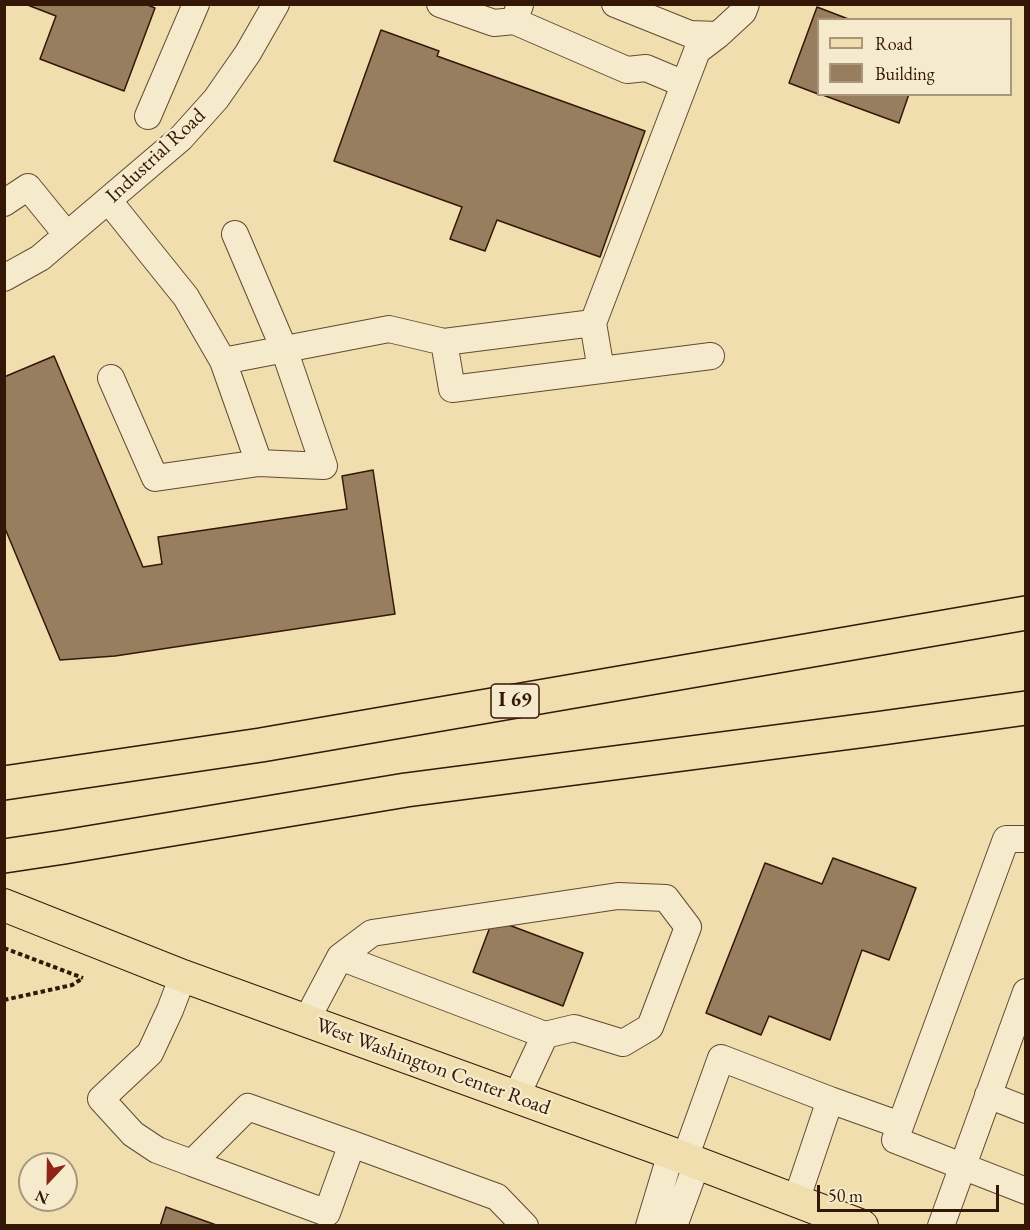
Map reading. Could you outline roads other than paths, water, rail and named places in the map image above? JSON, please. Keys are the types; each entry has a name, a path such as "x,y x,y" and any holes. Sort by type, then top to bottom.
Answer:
{"highway":[{"name":"I 69","path":"4,783 261,745 1026,613"},
{"path":"4,856 64,848 406,790 1026,708"}],"main road":[{"name":"West Washington Center Road","path":"4,905 183,976 685,1158 862,1226"}],"street":[{"path":"148,116 196,4"},
{"path":"440,4 494,23 517,13 627,70 646,68 684,84"},
{"path":"615,4 690,33 718,35"},
{"path":"601,370 593,323 697,51 743,12 746,4"},
{"name":"Industrial Road","path":"4,278 40,258 181,138 216,99 248,53 273,5"},
{"path":"4,203 28,187 67,235"},
{"path":"108,200 186,297 223,361 259,463"},
{"path":"111,378 154,478 259,463 324,466 284,349 236,234"},
{"path":"223,361 389,329 444,342 593,323"},
{"path":"444,342 452,389 711,356"},
{"path":"1026,839 1006,839 895,1140 1026,1191"},
{"path":"306,1021 340,957 372,933 618,896 666,898 688,927 650,1027 623,1043 574,1028 545,1035 340,957"},
{"path":"183,976 170,1011 150,1053 101,1099 133,1134 157,1150 327,1213 352,1144"},
{"path":"941,1226 988,1095 1021,1019 1026,992"},
{"path":"516,1097 545,1035"},
{"path":"649,1226 685,1158 721,1058 900,1125"},
{"path":"988,1095 1026,1110"},
{"path":"796,1201 830,1100"},
{"path":"192,1162 248,1107 497,1197 525,1226"},
{"path":"674,1226 685,1158"}]}
